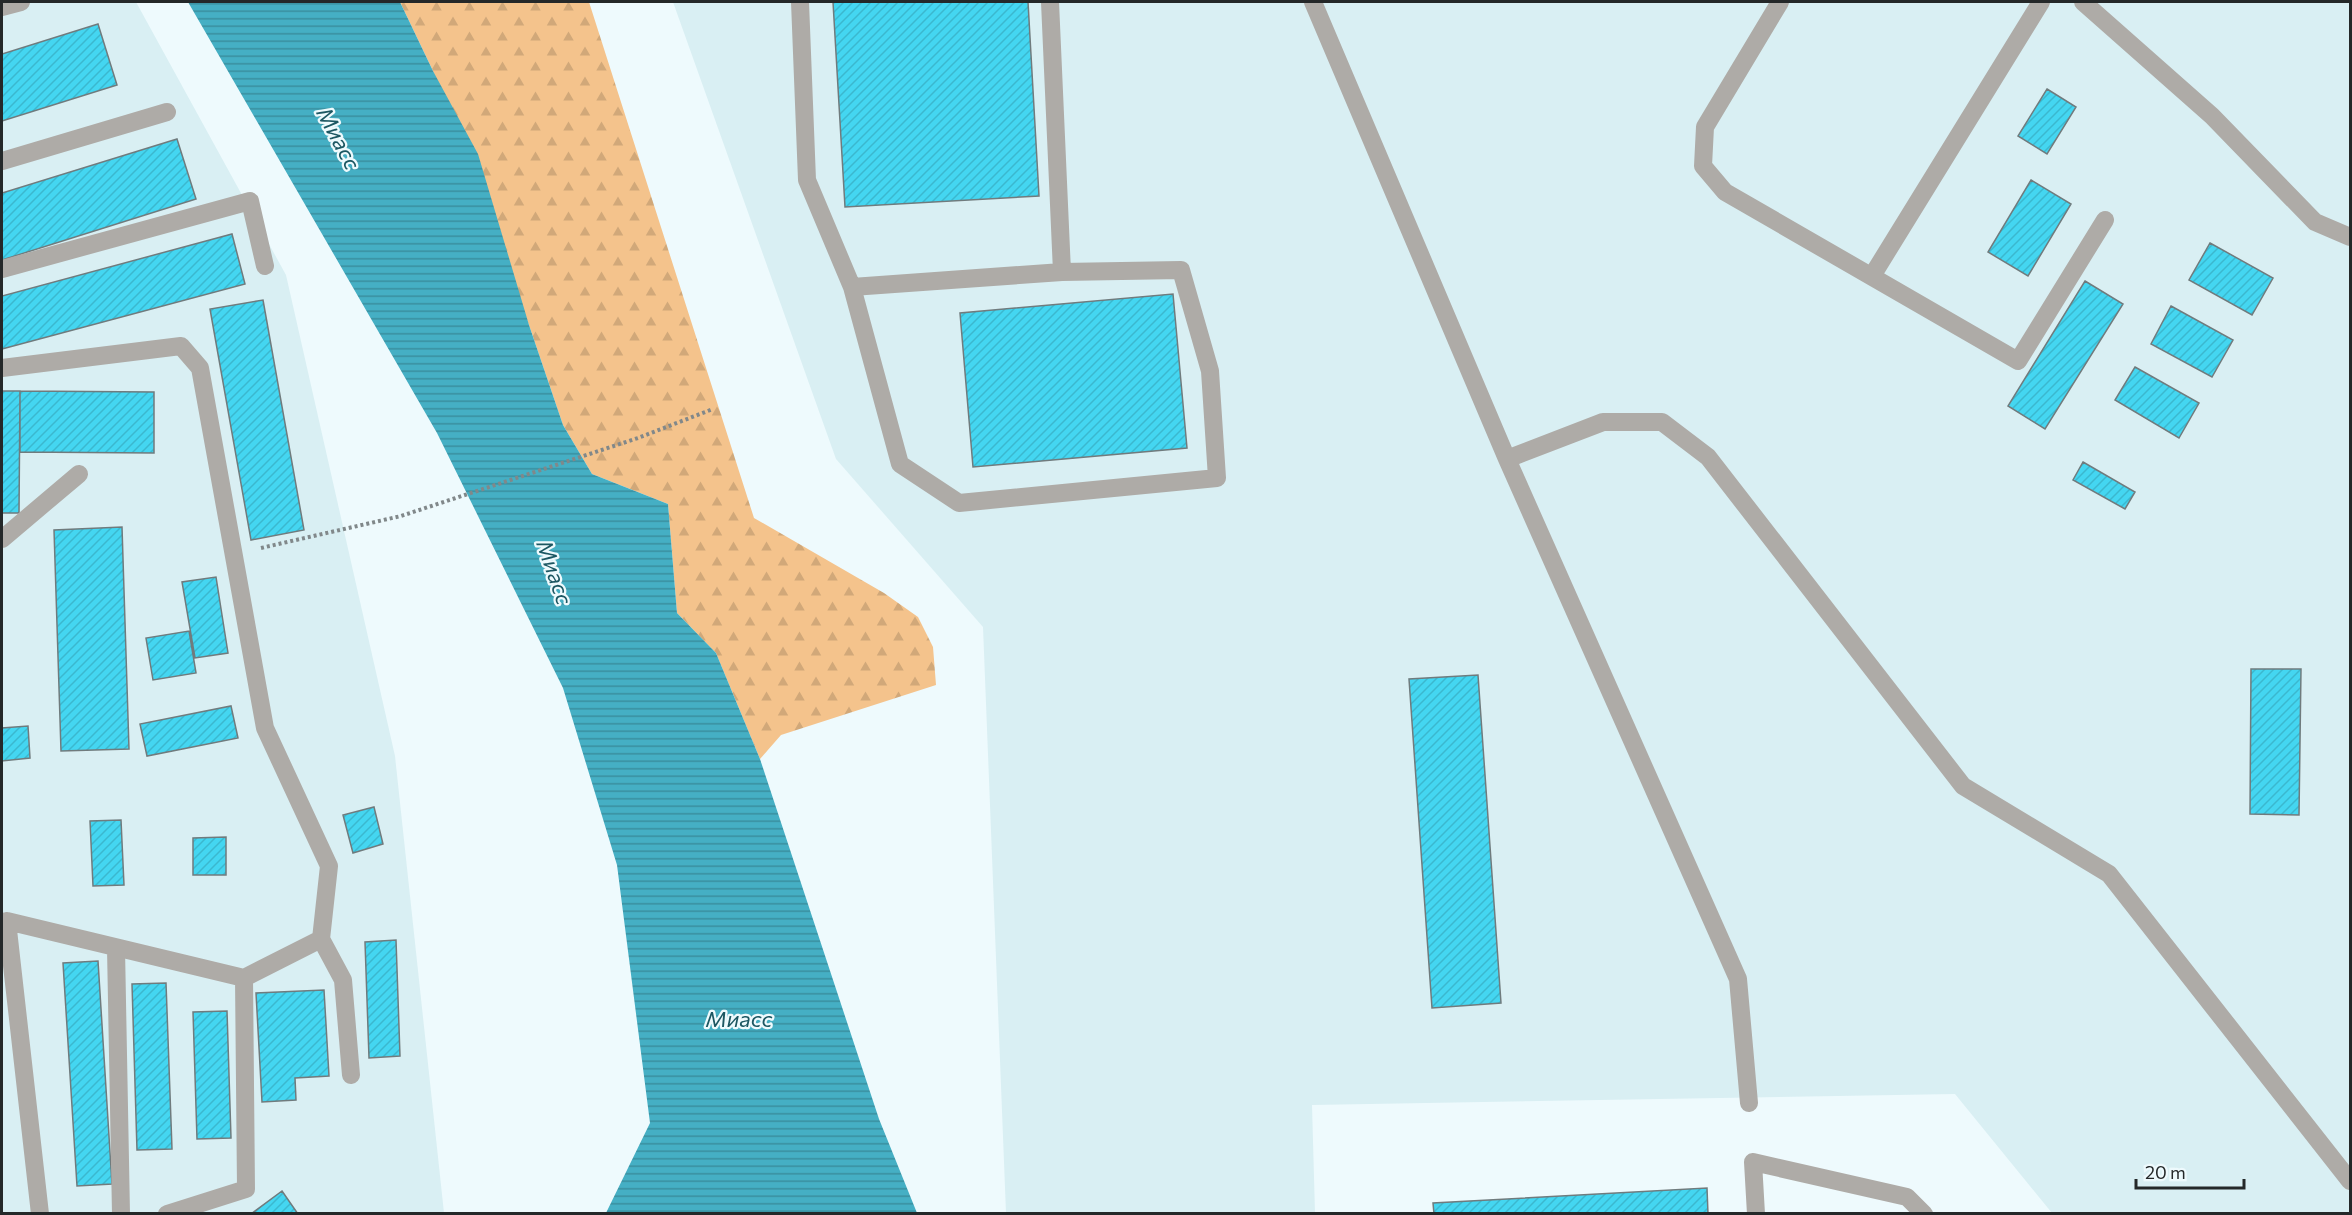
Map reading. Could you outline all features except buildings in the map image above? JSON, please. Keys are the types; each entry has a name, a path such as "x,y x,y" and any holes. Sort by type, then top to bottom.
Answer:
{"lane":[{"path":"2,7 21,2"},
{"path":"800,2 807,180 852,287 900,464 959,503 1216,478 1210,371 1181,270 1062,272 852,287"},
{"path":"1050,2 1062,272"},
{"path":"1313,2 1507,459 1738,980 1749,1103"},
{"path":"1780,2 1705,127 1703,166 1725,192 2018,361 2105,220"},
{"path":"1872,276 2041,2"},
{"path":"2083,2 2212,116 2315,222 2350,237"},
{"path":"2,161 167,112"},
{"path":"2,269 250,201 265,266"},
{"path":"2,368 181,346 200,368 265,728 329,866 321,939 344,980 351,1075"},
{"path":"1507,459 1603,422 1662,422 1708,457 1963,786 2109,874 2350,1181"},
{"path":"2,539 79,474"},
{"path":"40,1214 4,922 244,978 321,939"},
{"path":"116,948 121,1214"},
{"path":"167,1214 246,1189 244,978"},
{"path":"1756,1214 1753,1162 1907,1197 1924,1214"}],"path":[{"path":"234,554 401,516 638,438 713,409"}],"shaded area":[{"path":"2,2 136,2 286,275 395,756 444,1213 2,1214"},
{"path":"673,2 2350,2 2350,1213 2052,1213 1955,1094 1312,1105 1315,1213 1006,1213 983,627 836,459"}],"green space":[{"path":"400,2 589,2 754,518 884,593 918,617 933,647 936,685 781,735 760,759 716,653 677,613 668,504 592,474 563,425 529,325 433,71"}],"water":[{"name":"Миасс","path":"188,2 400,2 433,71 478,154 529,325 563,425 592,474 668,504 677,613 716,653 760,759 879,1119 917,1213 606,1213 650,1123 617,865 563,688 437,433"}]}
